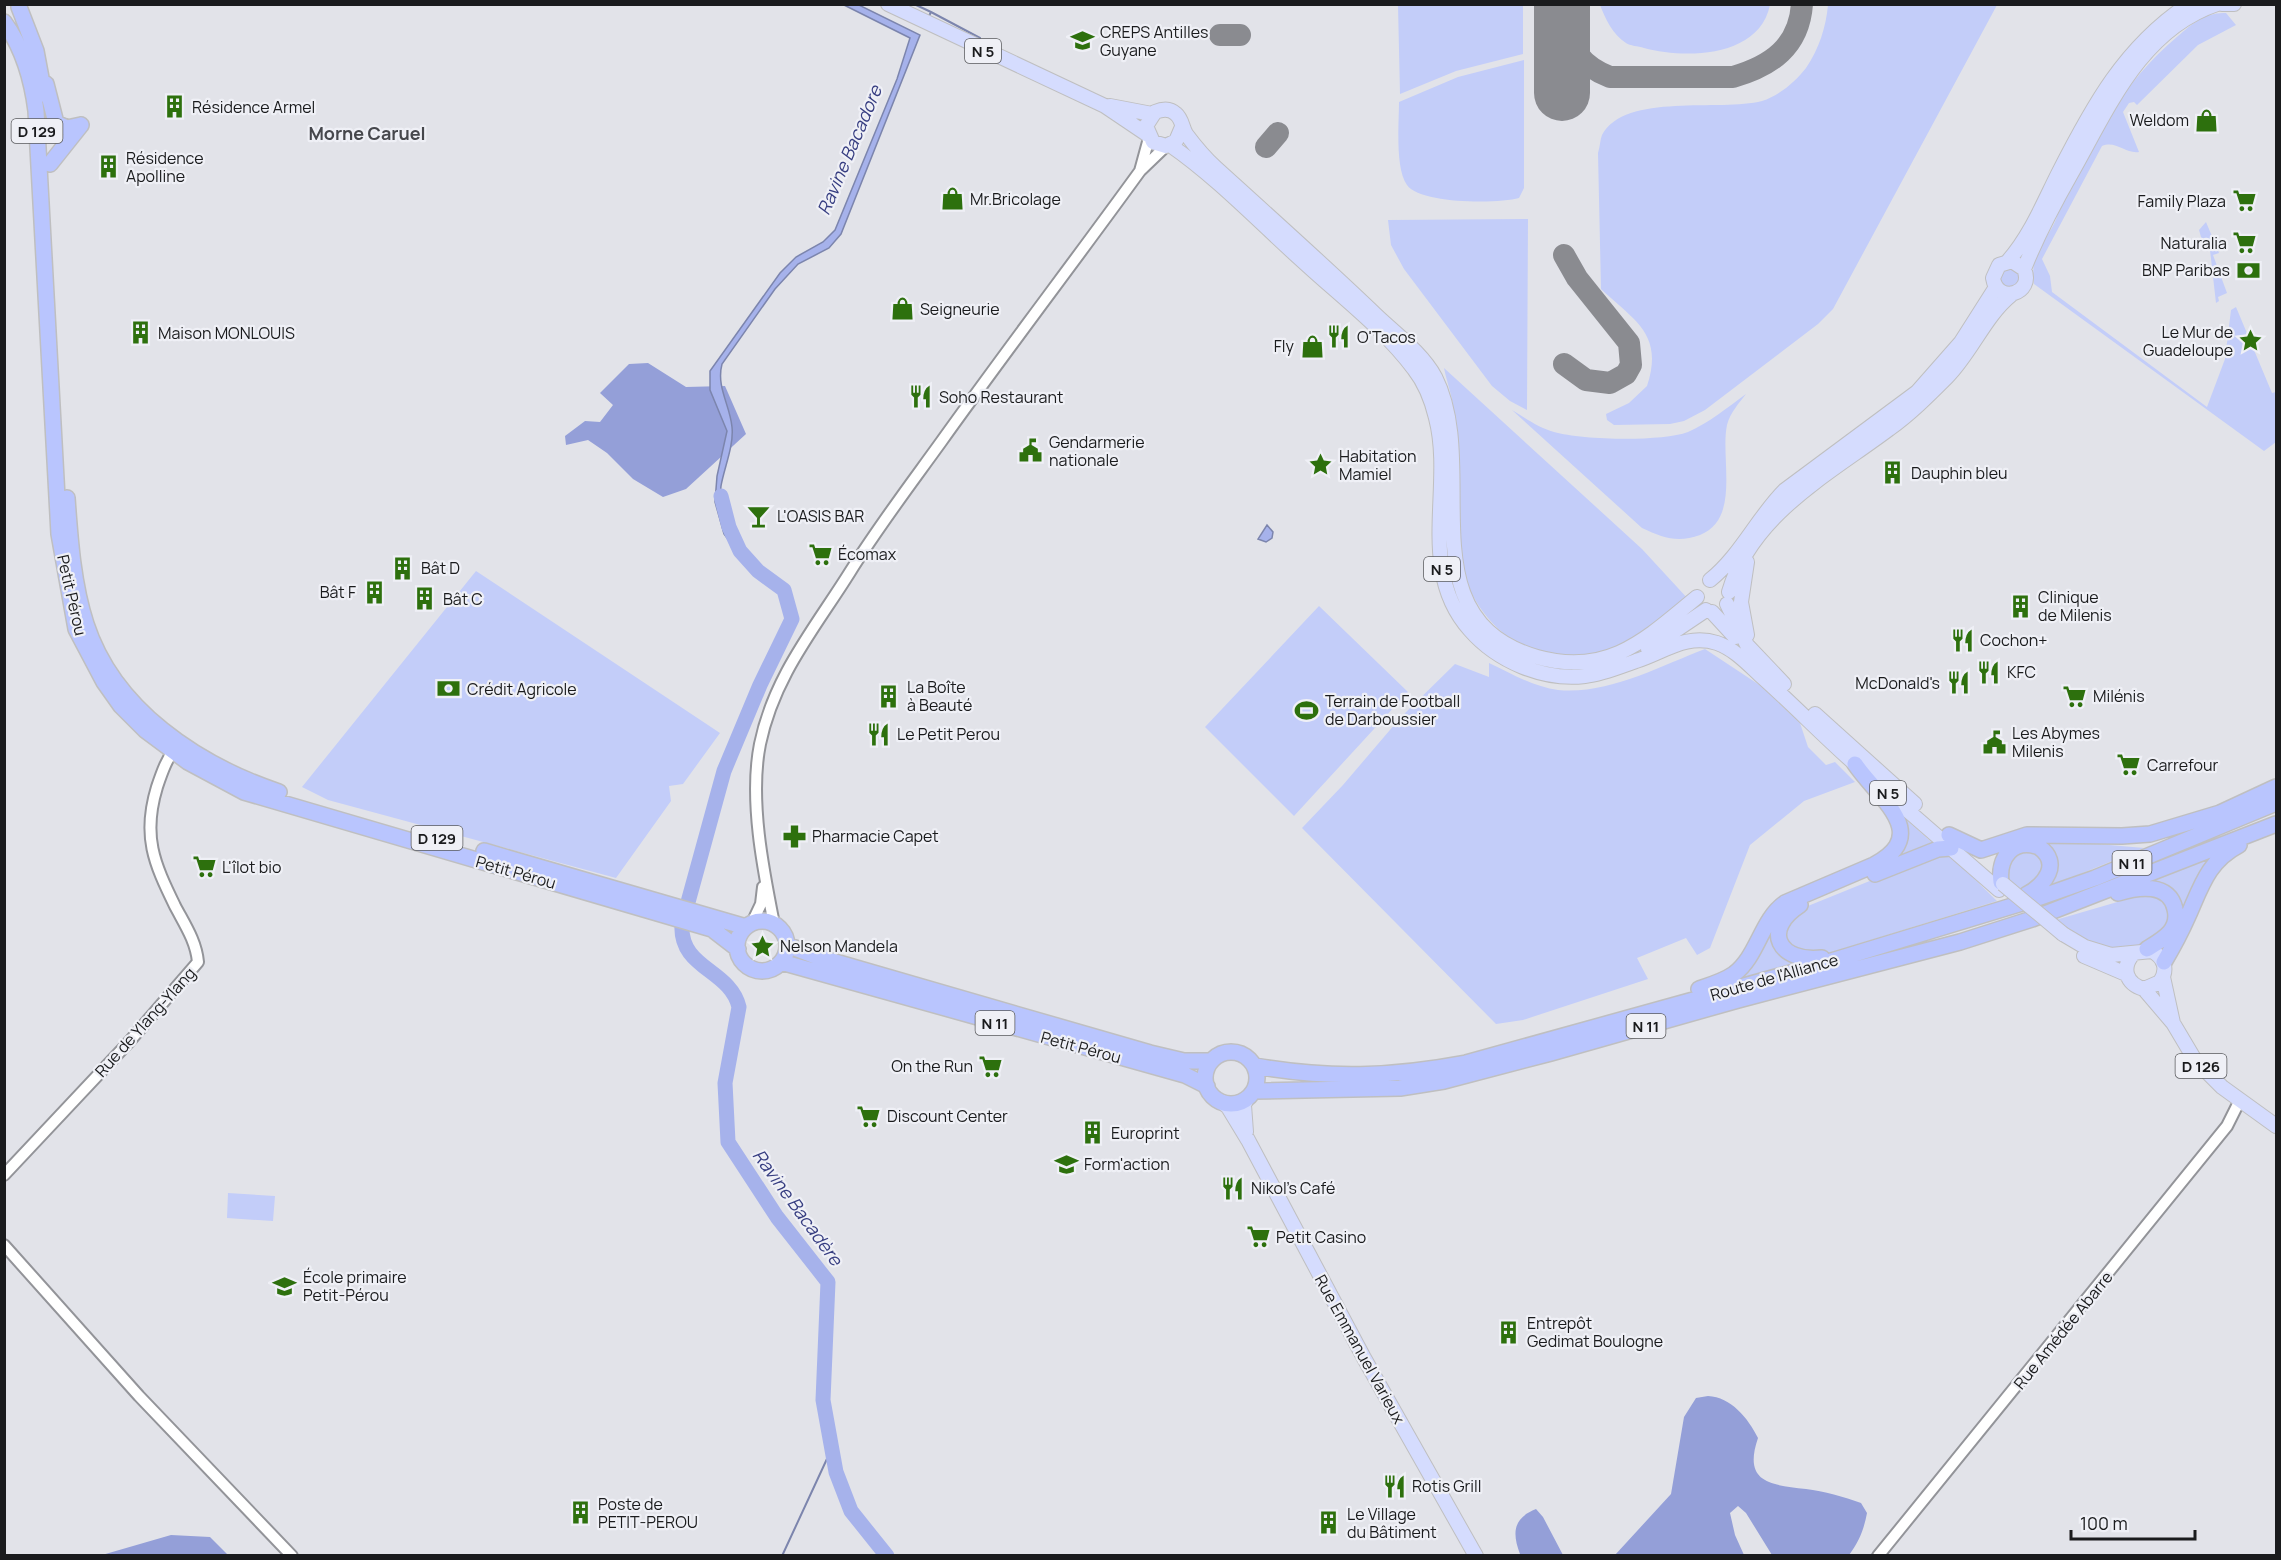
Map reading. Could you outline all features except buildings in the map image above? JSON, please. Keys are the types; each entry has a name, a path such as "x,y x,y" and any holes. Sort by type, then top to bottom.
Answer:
{"highway":[{"name":"D 129","path":"4,17 19,6"},
{"name":"Petit Pérou","path":"19,6 36,51 45,98 71,547 86,624 100,655 123,690 160,728 175,748"},
{"name":"Petit Pérou","path":"4,22 23,56 32,81 36,111 59,534 73,617 80,639 116,698 145,730 175,748 249,782 684,915 749,925"},
{"path":"36,51 56,123 67,128 81,125 50,164"},
{"path":"1578,1032 1725,979 1747,960 1780,906 1791,899 1874,865 1892,853 1900,841 1900,826 1890,807 1855,765"},
{"path":"1869,950 1802,959 1784,949 1779,938 1779,928 1784,917 1800,905 1938,849 1950,842 1981,850 2012,838 2042,833 2091,836 2150,834 2220,813 2277,787"},
{"name":"Route de l'Alliance","path":"1255,1066 1342,1077 1417,1072 1476,1060 1869,950 1986,914 2095,878 2248,816 2277,801"},
{"path":"2163,970 2213,864 2230,849 2277,826"},
{"name":"Route de l'Alliance","path":"1251,1095 1371,1090 1444,1081 1960,942 2032,919 2277,826"},
{"path":"1986,914 2044,884 2049,872 2047,855 2034,845 2012,848 2002,861 2001,885"},
{"path":"1880,964 1950,950 2101,898 2148,888 2164,892 2170,897 2176,917 2169,933 2140,952"},
{"name":"Petit Pérou","path":"684,915 712,929 738,949"},
{"name":"D 129","path":"749,925 763,921 774,924"},
{"path":"774,924 783,933 787,945 781,962"},
{"path":"738,949 739,937 749,925"},
{"name":"Petit Pérou","path":"787,945 818,957 1045,1025 1168,1058 1211,1061"},
{"name":"D 129","path":"738,949 747,965 758,970 771,969 781,962"},
{"name":"Petit Pérou","path":"781,962 1175,1072 1207,1086"},
{"name":"N 11","path":"1211,1061 1217,1056 1231,1052 1245,1055 1255,1066"},
{"path":"1207,1086 1205,1078 1211,1061"},
{"path":"1251,1095 1257,1075 1255,1066"},
{"name":"N 11","path":"1207,1086 1210,1093 1222,1102 1239,1103 1251,1095"}],"main road":[{"name":"N 5","path":"888,4 1105,106 1149,136"},
{"path":"2011,295 2002,293 1996,287 1994,273 1999,265 2007,261 2026,236 2093,106 2112,77 2151,34 2189,4"},
{"path":"2024,269 2101,115 2133,67 2181,22 2196,12 2217,4"},
{"path":"2222,4 2234,4"},
{"name":"N 5","path":"1105,106 1152,114"},
{"path":"1163,109 1172,111 1179,117 1182,127 1179,137 1168,145 1158,144 1149,136 1147,122 1152,114 1163,109"},
{"name":"N 5","path":"1182,127 1211,164 1390,327 1415,351 1434,376 1451,431 1452,542 1456,573 1468,607 1487,630 1516,649 1546,660 1564,663 1599,661 1635,646 1697,597"},
{"name":"N 5","path":"1168,145 1234,198 1390,341 1415,370 1432,404 1439,432 1438,514 1442,570 1458,613 1470,630 1499,654 1521,666 1552,675 1583,676 1603,673 1629,663 1709,611 1726,624 1752,662 1779,692 1855,765 2001,885 2072,950 2126,974"},
{"path":"1996,287 1961,342 1925,384 1893,411 1785,490 1768,507 1733,559 1702,585 1697,597 1709,611 1724,608 1735,575 1755,542 1795,498 1889,430 1923,400 1971,349 2001,305 2025,285 2027,277 2024,269 2017,263 2007,261"},
{"path":"1755,542 1744,576 1741,611 1748,638 1767,667"},
{"path":"1710,580 1722,582 1728,598"},
{"name":"N 5","path":"1728,598 1748,645 1767,667 1950,842"},
{"path":"1629,663 1677,643 1704,640 1729,649 1779,692"},
{"name":"N 5","path":"2060,937 2102,953 2140,952"},
{"path":"2140,952 2157,953 2163,970 2156,986 2144,989 2133,984 2126,974 2128,960 2140,952"},
{"name":"D 126","path":"2163,970 2173,1023"},
{"name":"D 126","path":"2144,989 2173,1023 2195,1060 2240,1100 2277,1126"},
{"name":"Rue Emmanuel Varieux","path":"1248,1140 1243,1118 1244,1105 1251,1095"},
{"name":"Rue Emmanuel Varieux","path":"1222,1102 1228,1107 1248,1140 1373,1373 1476,1556"}],"street":[{"path":"1140,171 1149,136"},
{"path":"774,924 765,874 756,787 760,745 776,691 793,657 875,533 1000,359 1140,171 1168,145"},
{"name":"Rue de Ylang-Ylang","path":"4,1175 129,1042 198,962 194,941 159,873 150,843 152,802 163,768 175,748"},
{"path":"749,925 761,904 765,874"},
{"name":"Rue Amédée Abarre","path":"1878,1556 2228,1126 2240,1100"},
{"path":"4,1245 139,1396 292,1556"}],"shaded area":[{"path":"1600,4 1770,5 1763,23 1751,36 1736,45 1699,53 1679,53 1632,45 1621,40 1607,21"},
{"path":"844,5 859,5 920,35 841,234 829,248 798,264 775,289 722,364 722,388 731,419 732,434 721,486 722,505 732,535 749,557 745,562 724,534 715,502 717,476 727,431 710,390 710,371 780,273 796,257 823,242 835,230 897,79 910,38"},
{"path":"1398,5 1523,5 1523,54 1456,71 1400,94"},
{"path":"1828,5 1997,5 1833,309 1818,324 1705,410 1684,421 1670,424 1614,425 1607,420 1606,414 1629,403 1647,386 1652,353 1643,330 1601,289 1598,153 1602,135 1614,122 1631,113 1652,108 1744,104 1775,96 1787,88 1811,61 1821,38"},
{"path":"2226,13 2236,25 2198,45 2137,105 2134,102 2129,103 2123,112 2139,152 2112,145 2102,146 2042,259 2050,276 2052,292 2207,407 2225,359 2231,310 2236,307 2272,393 2276,392 2276,442 2264,451 2034,284 2035,259 2053,225 2060,203 2110,114 2158,54 2188,27 2212,14"},
{"path":"1524,60 1524,188 1519,198 1478,202 1460,201 1427,196 1407,185 1399,157 1399,102 1458,77"},
{"path":"1528,219 1527,410 1510,401 1492,386 1404,269 1391,245 1388,220"},
{"path":"2206,222 2219,253 2213,255 2227,293 2218,297 2219,301 2216,303 2210,250 2205,251 2199,230"},
{"path":"2017,266 2023,281 2005,291 1998,271"},
{"path":"648,363 686,387 725,386 746,434 686,489 663,497 633,479 607,453 588,440 566,445 565,436 585,421 600,422 613,405 600,393 629,364"},
{"path":"1444,368 1642,549 1689,600 1626,646 1598,656 1571,658 1545,655 1521,645 1500,630 1482,610 1468,586 1460,559 1455,424"},
{"path":"1746,394 1732,412 1727,425 1725,502 1721,516 1713,527 1700,535 1685,539 1664,537 1642,528 1512,410 1543,428 1567,435 1641,439 1688,432"},
{"path":"1267,525 1273,532 1272,538 1266,542 1258,539"},
{"path":"476,571 720,733 683,784 669,786 671,801 616,878 328,800 302,787"},
{"name":"Terrain de Football de Darboussier","path":"1319,606 1408,692 1294,816 1205,727"},
{"path":"1705,649 1761,686 1800,723 1808,747 1826,765 1835,762 1855,782 1804,801 1750,845 1710,948 1697,955 1686,938 1637,958 1648,979 1523,1020 1496,1024 1302,828 1343,785 1401,717 1455,664 1489,677 1489,663 1540,686 1558,690 1577,690 1615,684"},
{"path":"1901,815 1936,846 1897,859 1907,838 1906,827"},
{"path":"2040,842 2075,842 2144,848 2046,888"},
{"path":"2029,852 2043,859 2044,877 2020,892 2005,880 2013,853"},
{"path":"1948,853 1997,901 1826,954 1814,956 1786,947 1783,926 1798,910 1929,857"},
{"path":"2215,856 2177,929 2179,904 2137,884"},
{"path":"2138,896 2163,899 2169,909 2169,928 2137,946 2123,950 2096,947 2082,941 2052,921"},
{"path":"1772,921 1774,946 1781,956 1792,964 1790,967 1733,982"},
{"path":"228,1193 275,1196 273,1221 227,1218"},
{"path":"1708,1396 1731,1404 1749,1423 1758,1438 1754,1464 1762,1478 1781,1486 1820,1491 1861,1503 1867,1513 1866,1519 1863,1530 1849,1555 1772,1555 1746,1513 1738,1506 1730,1513 1735,1535 1744,1555 1615,1555 1671,1494 1684,1417 1696,1398"},
{"path":"1536,1509 1543,1517 1563,1555 1520,1554 1515,1533 1516,1527 1523,1517"},
{"path":"171,1535 210,1537 228,1555 102,1555"}],"waterway":[{"path":"914,4 931,12 929,16"},
{"path":"931,12 980,38"},
{"name":"Ravine Bacadère","path":"721,496 729,527 740,551 758,571 784,590 792,619 760,685 724,771 682,924 683,939 688,951 696,960 726,984 734,994 739,1007 725,1083 728,1142 777,1217 828,1282 823,1400 836,1472 851,1511 887,1556"},
{"path":"782,1556 832,1448"}],"taxiway":[{"path":"1562,19 1578,55 1591,67 1610,77 1733,77 1759,67 1781,53 1795,32 1802,4"},
{"path":"1220,35 1240,35"},
{"path":"1266,147 1278,133"},
{"path":"1564,255 1577,278 1629,343 1631,365 1626,374 1610,383 1586,380 1564,364"}],"runway":[{"path":"1562,4 1562,93"}],"place":[{"name":"CREPS Antilles Guyane","path":"1082,41"},
{"name":"Résidence Armel","path":"174,107"},
{"name":"Weldom","path":"2207,120"},
{"name":"Résidence Apolline","path":"108,167"},
{"name":"Mr.Bricolage","path":"952,199"},
{"name":"Family Plaza","path":"2244,201"},
{"name":"Naturalia","path":"2245,243"},
{"name":"BNP Paribas","path":"2248,270"},
{"name":"Seigneurie","path":"902,309"},
{"name":"Maison MONLOUIS","path":"140,333"},
{"name":"O'Tacos","path":"1339,337"},
{"name":"Le Mur de Guadeloupe","path":"2251,341"},
{"name":"Fly","path":"1312,346"},
{"name":"Soho Restaurant","path":"921,397"},
{"name":"Gendarmerie nationale","path":"1031,451"},
{"name":"Habitation Mamiel","path":"1321,465"},
{"name":"Dauphin bleu","path":"1893,473"},
{"name":"L'OASIS BAR","path":"759,516"},
{"name":"Écomax","path":"820,554"},
{"name":"Bât D","path":"403,568"},
{"name":"Bât F","path":"374,592"},
{"name":"Bât C","path":"425,599"},
{"name":"Clinique de Milenis","path":"2020,606"},
{"name":"Cochon+","path":"1962,640"},
{"name":"KFC","path":"1989,672"},
{"name":"McDonald's","path":"1958,683"},
{"name":"Crédit Agricole","path":"449,689"},
{"name":"La Boîte à Beauté","path":"889,696"},
{"name":"Milénis","path":"2075,696"},
{"name":"Terrain de Football de Darboussier","path":"1307,710"},
{"name":"Le Petit Perou","path":"879,734"},
{"name":"Les Abymes Milenis","path":"1994,742"},
{"name":"Carrefour","path":"2129,765"},
{"name":"Pharmacie Capet","path":"794,836"},
{"name":"L'îlot bio","path":"204,867"},
{"name":"Nelson Mandela","path":"762,946"},
{"name":"On the Run","path":"991,1066"},
{"name":"Discount Center","path":"869,1116"},
{"name":"Europrint","path":"1093,1133"},
{"name":"Form'action","path":"1066,1164"},
{"name":"Nikol's Café","path":"1233,1188"},
{"name":"Petit Casino","path":"1258,1237"},
{"name":"École primaire Petit-Pérou","path":"285,1286"},
{"name":"Entrepôt Gedimat Boulogne","path":"1509,1332"},
{"name":"Rotis Grill","path":"1394,1486"},
{"name":"Poste de PETIT-PEROU","path":"580,1513"},
{"name":"Le Village du Bâtiment","path":"1329,1523"}],"district":[{"name":"Morne Caruel","path":"367,133"}],"water label":[{"name":"Ravine Bacadore","path":"849,150"}]}
